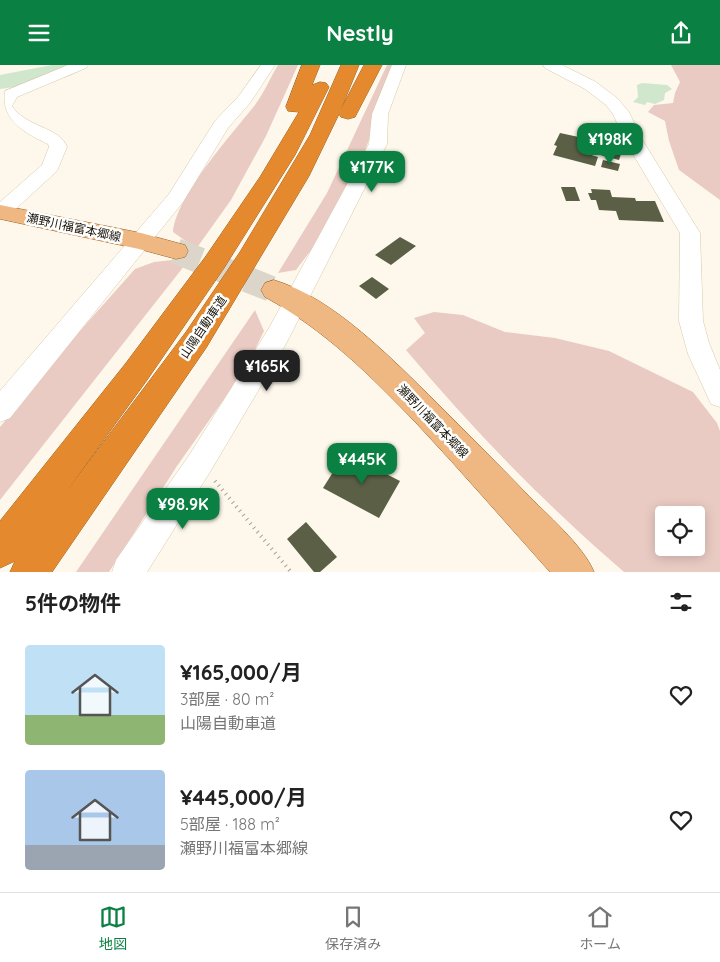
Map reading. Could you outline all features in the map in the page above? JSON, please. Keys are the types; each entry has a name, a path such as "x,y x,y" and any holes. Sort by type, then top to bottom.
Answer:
{"highway":[{"path":"261,194 310,65"},
{"path":"0,549 167,331 261,194 306,120 330,65"},
{"name":"山陽自動車道","path":"29,572 196,340 268,226 320,135 350,65"},
{"path":"268,226 294,197 335,137 373,65"}],"main road":[{"name":"瀬野川福富本郷線","path":"0,212 141,241 176,251"},
{"name":"瀬野川福富本郷線","path":"285,295 329,322 377,363 456,443 575,572"}],"street":[{"path":"0,212 50,167 58,147 56,141 25,127 8,115 4,106 6,99 18,90 81,65"},
{"path":"0,410 176,198 221,125 244,100 268,65"},
{"path":"128,572 200,463 278,335 285,295 349,202 378,144 380,114 399,65"},
{"path":"550,65 591,86 618,107 629,126 634,141 690,233 692,243 690,310 695,341 720,397"}],"path":[{"path":"200,463 291,572"}],"shaded area":[{"path":"278,65 298,65 266,136 231,200 181,270 0,500 0,427 78,333 135,269 154,262 172,260 187,242 173,232 176,217 184,201 206,166 258,100"},
{"path":"387,65 394,65 364,154 345,197 321,237 296,270 278,273 327,193"},
{"path":"671,65 720,65 720,200 679,170 669,141 665,121 648,112 654,105 673,103 680,82"},
{"path":"642,83 667,85 672,89 665,93 664,100 655,104 647,102 645,105 633,102 638,97 637,85"},
{"path":"255,310 264,331 246,368 177,466 109,572 76,572"},
{"path":"434,312 463,315 505,332 555,338 609,351 693,392 717,423 720,431 720,572 624,572 566,520 510,465 457,409 406,350 425,333 414,318"}],"building":[{"path":"560,133 623,148 619,160 589,152 588,154 598,157 595,166 553,155 557,146 554,145"},
{"path":"603,160 620,164 618,171 601,167"},
{"path":"561,187 575,187 580,201 566,201"},
{"path":"591,189 610,190 612,197 635,198 636,201 655,201 664,222 619,220 616,211 599,210 596,200 591,200 588,193 592,193"},
{"path":"400,237 416,246 391,265 375,255"},
{"path":"372,277 389,289 376,299 359,286"},
{"path":"345,453 400,481 379,518 323,488"},
{"path":"306,522 337,557 320,572 314,572 287,539"}],"waterway":[{"path":"0,82 52,73 74,65"}],"tunnel":[{"path":"176,251 274,290"}]}
